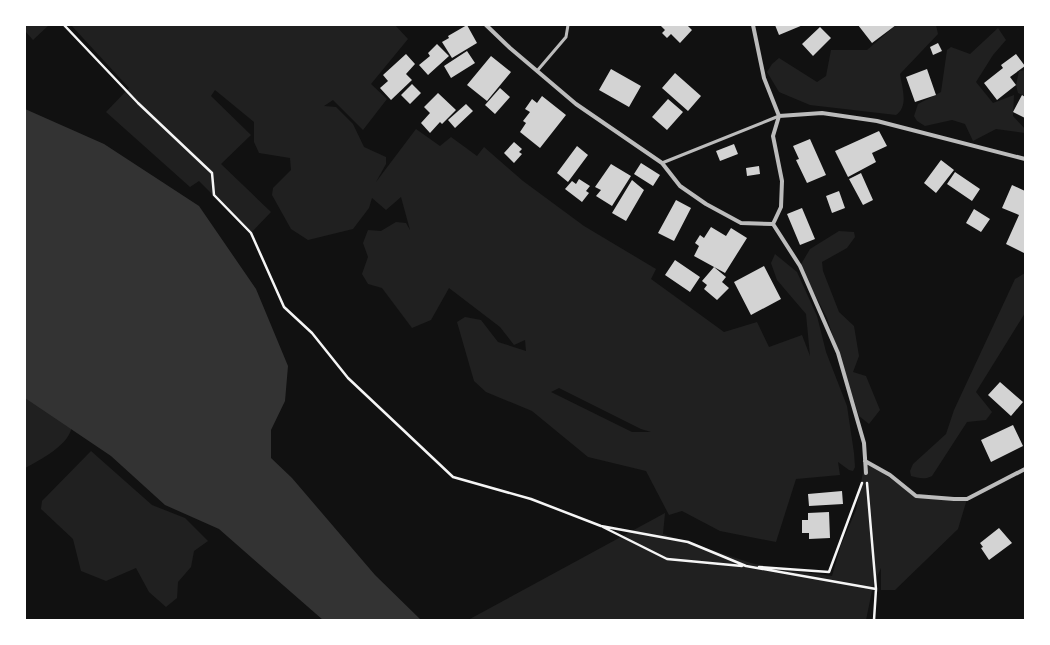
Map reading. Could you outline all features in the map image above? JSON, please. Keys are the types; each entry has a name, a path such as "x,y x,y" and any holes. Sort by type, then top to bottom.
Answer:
{"street":[{"path":"486,25 576,104 662,163 680,186 706,204 741,223 773,224"},
{"path":"753,25 764,78 779,116 773,136 782,181 781,207 773,224"},
{"path":"779,116 822,113 877,121 1025,159"},
{"path":"773,224 800,266 838,353 864,442 866,473"},
{"path":"865,461 890,475 916,496 967,499 1025,469"}],"lane":[{"path":"537,71 566,37 568,25"},
{"path":"662,163 779,116"}],"path":[{"path":"64,25 138,103 212,173 214,195 251,233 284,307 312,332 348,378 453,477 531,499 601,526 667,559 829,572 866,473"},
{"path":"866,473 876,589 874,620"},
{"path":"601,526 688,542 746,566 876,589"}],"shaded area":[{"path":"25,25 49,25 33,40 25,31"},
{"path":"71,25 395,25 408,39 371,84 387,99 363,130 333,100 324,106 336,107 353,124 364,147 386,157 386,164 376,182 416,129 440,146 451,137 477,156 484,147 523,181 584,226 656,269 651,279 724,332 757,322 769,347 802,335 810,356 806,314 777,280 771,263 775,254 797,272 817,316 826,352 847,406 854,453 855,467 853,471 849,470 838,462 840,475 796,479 776,542 720,531 682,511 669,515 646,471 588,457 532,411 486,392 474,381 457,322 465,317 481,320 498,342 526,351 525,340 514,345 500,327 449,288 431,320 412,328 382,288 368,284 362,274 368,257 363,243 368,230 381,231 396,222 406,223 410,230 401,197 386,210 372,198 369,208 353,229 308,240 291,229 272,195 273,188 291,170 290,158 259,153 254,142 254,122 215,90 211,96 251,135 221,164 271,212 251,233 199,181 190,187 106,112 129,88","holes":["559,388 641,429 651,432 632,432 551,392"]},
{"path":"896,25 936,25 938,34 900,74 904,102 900,111 896,115 810,105 779,92 767,72 772,64 779,58 817,82 826,76 831,50 867,50"},
{"path":"998,28 1006,40 993,55 976,82 993,103 1014,95 1013,116 1025,129 1025,133 996,129 973,141 965,124 952,120 925,126 917,121 914,116 918,104 941,92 947,50 951,47 970,54"},
{"path":"1025,70 1025,96 1018,93 1016,85 1019,71"},
{"path":"25,109 104,144 199,206 256,289 288,366 285,401 271,430 271,458 292,478 375,575 421,620 323,620 219,529 165,505 111,456 25,398"},
{"path":"839,231 854,232 855,237 847,248 822,262 823,271 839,312 854,326 859,356 853,372 866,376 880,410 869,424 859,416 827,318 800,266 810,249"},
{"path":"1025,273 1025,313 976,392 992,412 986,420 967,422 932,476 919,478 911,476 910,471 913,464 946,434 954,410 1015,279"},
{"path":"25,392 72,424 71,431 61,445 25,468"},
{"path":"91,451 152,505 185,518 208,541 194,551 191,567 178,582 177,598 166,607 149,592 136,568 106,581 81,571 73,539 41,509 42,501"},
{"path":"865,461 916,496 967,499 958,529 895,590 881,590 881,568 873,586 866,620 468,620 665,513 663,534 751,563 778,569 832,576 841,545 856,510"}],"building":[{"path":"467,25 477,43 452,58 442,42 449,38 448,36"},
{"path":"660,25 687,25 692,30 680,43 671,34 667,38 662,33 665,30"},
{"path":"775,25 803,25 779,35"},
{"path":"858,25 896,25 872,43"},
{"path":"820,27 831,38 813,56 802,44"},
{"path":"938,43 942,51 933,55 930,47"},
{"path":"437,44 449,56 428,75 419,65 430,56 428,53"},
{"path":"467,51 475,63 451,78 444,66"},
{"path":"406,54 415,64 406,74 412,80 391,100 380,88 388,81 383,75"},
{"path":"1016,54 1025,66 1010,77 1016,85 997,100 984,83 1003,68 1001,65"},
{"path":"491,56 511,72 487,101 467,85"},
{"path":"611,69 641,86 629,107 599,90"},
{"path":"927,69 936,95 915,102 906,77"},
{"path":"675,73 701,96 688,111 662,88"},
{"path":"412,84 421,93 410,104 401,95"},
{"path":"500,88 510,97 495,114 485,105"},
{"path":"438,93 456,110 442,124 440,122 430,133 421,123 430,113 424,107"},
{"path":"1022,95 1025,97 1025,118 1013,112"},
{"path":"542,96 566,115 540,148 520,132 526,123 523,121 530,112 525,109 532,99 537,103"},
{"path":"668,99 683,112 667,130 652,117"},
{"path":"466,104 473,111 455,128 448,120"},
{"path":"879,131 887,146 872,153 876,162 848,177 835,151"},
{"path":"810,139 826,175 807,183 796,160 799,159 793,146"},
{"path":"514,142 522,149 519,152 522,154 514,163 504,153"},
{"path":"734,144 738,154 720,161 716,151"},
{"path":"577,146 588,155 568,182 557,173"},
{"path":"941,160 954,170 936,193 924,183"},
{"path":"641,163 660,175 653,186 634,174"},
{"path":"611,164 631,176 612,206 596,196 601,190 595,187"},
{"path":"759,166 760,174 747,176 746,168"},
{"path":"955,172 980,189 972,201 947,184"},
{"path":"861,173 873,200 863,205 849,179"},
{"path":"579,179 590,186 586,191 589,193 582,202 565,189 572,181 576,184"},
{"path":"632,180 644,190 626,221 612,213"},
{"path":"1012,185 1025,191 1024,253 1006,244 1019,215 1002,208"},
{"path":"839,191 845,208 832,213 826,196"},
{"path":"676,200 691,208 674,241 658,233"},
{"path":"802,208 815,239 800,245 787,214"},
{"path":"974,209 990,219 981,232 966,223"},
{"path":"711,227 726,236 731,228 747,238 725,273 694,256 699,246 695,243 700,235 704,238"},
{"path":"675,260 700,277 690,292 665,275"},
{"path":"764,266 781,299 751,315 734,282"},
{"path":"714,267 726,277 722,282 729,288 717,300 704,289 707,285 702,281"},
{"path":"1000,382 1023,402 1011,416 988,395"},
{"path":"1013,425 1023,446 991,462 981,440"},
{"path":"842,491 843,504 809,506 808,494"},
{"path":"829,512 830,538 809,539 809,533 802,533 802,520 808,520 808,513"},
{"path":"999,528 1012,543 989,560 981,548 983,547 980,543"}]}
